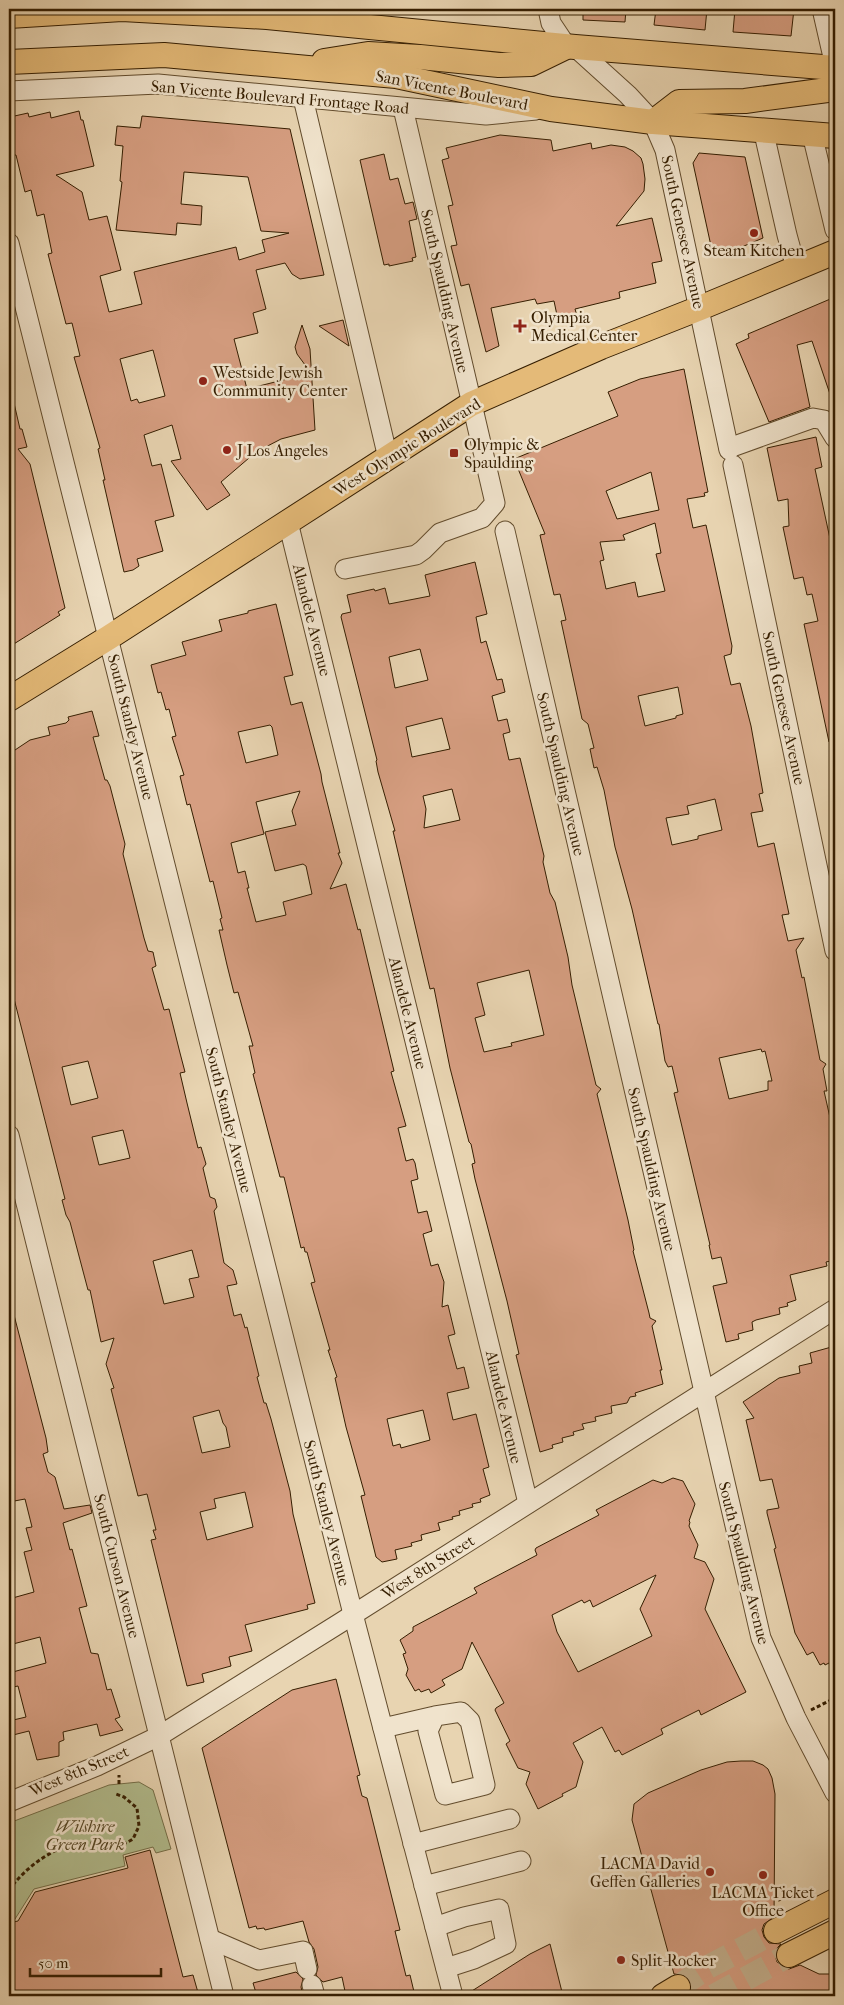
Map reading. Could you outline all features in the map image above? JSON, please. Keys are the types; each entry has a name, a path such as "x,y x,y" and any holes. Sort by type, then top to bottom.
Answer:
{"main road":[{"path":"9,16 122,9 265,13 571,47 835,67"},
{"path":"291,67 368,54 420,56 499,65 531,64 571,47"},
{"name":"San Vicente Boulevard","path":"9,62 164,55 396,76 551,109 653,122 835,136"},
{"path":"653,122 679,102 745,101 835,89"},
{"name":"West Olympic Boulevard","path":"9,699 108,638 471,404 601,347 835,252"},
{"path":"776,1931 835,1901"},
{"path":"790,1955 835,1932"}],"street":[{"name":"South Genesee Avenue","path":"548,9 551,23 571,47 628,95 653,122 665,150 835,951"},
{"path":"822,9 835,67"},
{"name":"San Vicente Boulevard Frontage Road","path":"9,91 158,84 486,115 551,109"},
{"path":"302,98 388,458"},
{"name":"South Spaulding Avenue","path":"345,569 416,555 440,533 482,518 495,503 403,108"},
{"path":"763,129 796,268"},
{"path":"812,134 835,230"},
{"name":"South Stanley Avenue","path":"9,243 353,1614 446,1968 451,1995"},
{"path":"730,454 814,418 824,420 835,438"},
{"name":"Alandele Avenue","path":"288,522 528,1503"},
{"name":"South Spaulding Avenue","path":"505,531 761,1638 796,1718 835,1793"},
{"name":"South Curson Avenue","path":"9,1135 224,1996"},
{"name":"West 8th Street","path":"9,1802 98,1766 159,1736 835,1310"},
{"path":"383,1728 435,1716"},
{"path":"413,1844 510,1819"},
{"path":"424,1886 521,1861"},
{"path":"435,1927 464,1917 499,1909 506,1944 474,1959 446,1968"},
{"path":"210,1939 259,1960 303,1951 312,1983"}],"path":[{"path":"821,1706 835,1698"},
{"path":"9,1890 22,1874 60,1849 83,1843 119,1846 133,1839 139,1826 137,1808 124,1797 116,1794"},
{"path":"774,1888 780,1901"}],"green space":[{"name":"Wilshire Green Park","path":"139,1782 153,1790 171,1849 156,1853 153,1847 123,1855 125,1866 34,1889 15,1919 9,1921 9,1823 109,1785"}],"building":[{"path":"583,9 626,9 625,22 583,20"},
{"path":"656,9 707,9 705,30 654,25"},
{"path":"735,9 794,9 791,36 733,32"},
{"path":"79,111 81,120 83,120 94,166 56,175 82,192 89,220 107,216 121,270 100,276 109,312 142,304 134,272 236,247 239,260 265,252 262,240 289,233 261,231 248,177 184,172 181,204 202,206 201,225 177,223 176,235 116,230 122,182 120,181 123,146 115,145 117,126 140,128 142,116 290,129 324,275 300,279 292,274 285,263 256,270 266,309 253,313 258,333 234,339 247,389 311,373 297,354 295,347 302,325 310,349 315,430 281,439 256,452 221,482 230,495 207,510 171,461 181,459 172,425 144,435 152,466 161,464 174,516 155,521 163,551 137,559 139,566 124,572 103,480 105,480 98,449 100,448 74,357 80,356 72,323 66,324 48,254 52,253 44,214 37,216 31,190 25,192 9,135 14,134 10,117 28,113 29,117 50,112 51,118","holes":["153,350 165,396 139,403 137,399 131,401 120,359"]},
{"path":"500,135 551,140 553,151 591,143 592,149 611,145 625,147 633,151 641,158 643,164 644,191 616,226 652,218 662,261 652,263 656,283 619,292 620,298 575,309 577,316 558,320 554,301 537,304 535,299 491,308 499,346 486,352 469,284 461,286 451,246 457,245 448,206 453,205 442,160 449,158 446,148"},
{"path":"699,153 745,157 763,238 725,254 711,246 693,163"},
{"path":"384,154 390,180 398,178 405,204 413,202 417,219 409,221 416,257 412,258 413,261 389,266 389,264 384,265 360,160"},
{"path":"835,297 835,402 833,403 812,341 797,345 810,407 769,422 736,344 749,338 748,334"},
{"path":"343,320 349,346 319,326"},
{"path":"684,369 708,492 704,493 705,496 687,499 693,528 706,525 732,646 731,654 724,656 731,685 740,683 751,726 763,793 759,794 763,811 751,813 758,847 774,843 789,914 782,915 788,941 804,938 796,950 802,978 804,977 820,1060 826,1064 823,1069 827,1091 824,1091 835,1140 835,1260 826,1262 827,1266 790,1275 796,1300 787,1303 788,1306 779,1308 780,1314 752,1322 753,1330 738,1334 739,1339 726,1342 713,1286 727,1283 721,1257 712,1259 674,1093 678,1092 672,1066 668,1067 665,1061 659,1024 632,909 615,847 604,790 597,767 594,768 590,749 594,748 588,724 582,719 561,621 566,620 560,594 554,595 540,535 545,534 514,459 618,416 608,392 640,379","holes":["651,472 659,510 617,519 606,491","655,523 661,553 656,554 665,591 638,597 635,582 606,589 600,561 604,560 600,542 625,540 623,535","678,687 683,714 676,716 676,718 645,726 638,696","715,799 722,830 698,836 698,839 672,845 666,818 689,814 687,806","761,1049 762,1052 765,1051 772,1081 768,1081 768,1090 729,1099 719,1058"]},
{"path":"9,403 14,403 20,429 22,429 27,447 18,449 30,464 65,608 58,612 60,615 9,647"},
{"path":"816,437 822,467 815,469 835,562 835,741 829,742 804,624 818,621 812,594 807,595 803,577 794,579 783,527 789,526 788,499 778,501 767,448"},
{"path":"475,562 487,614 476,617 481,643 486,641 497,680 502,679 505,692 492,696 498,721 507,719 510,732 503,734 509,760 520,758 544,856 543,862 550,893 555,902 568,957 572,985 596,1085 601,1089 597,1094 628,1220 633,1251 650,1318 656,1321 652,1326 662,1370 660,1370 663,1384 635,1393 636,1396 630,1397 627,1403 611,1406 612,1413 595,1417 596,1421 582,1424 584,1429 573,1432 574,1435 562,1438 563,1442 552,1445 553,1448 540,1452 516,1355 519,1354 507,1301 475,1179 472,1164 475,1163 471,1144 450,1068 434,988 430,989 393,831 395,831 378,772 377,760 341,617 342,614 351,612 347,595 385,588 389,604 430,596 425,575","holes":["420,649 428,680 395,688 389,657","442,718 450,749 412,757 406,727","452,789 460,820 424,828 426,809 423,796","529,970 544,1035 511,1043 512,1046 484,1052 475,1018 485,1015 477,983"]},
{"path":"276,604 293,675 284,677 291,705 302,702 342,863 330,889 346,884 358,930 360,929 394,1071 391,1072 406,1126 398,1128 406,1161 413,1159 415,1163 418,1179 411,1181 418,1213 427,1211 432,1231 423,1234 431,1266 438,1264 444,1282 442,1307 448,1305 455,1334 448,1336 457,1369 464,1367 469,1388 447,1393 453,1420 476,1414 489,1467 483,1469 490,1495 480,1499 481,1502 472,1504 473,1507 459,1511 460,1515 452,1517 453,1519 438,1523 440,1530 421,1535 422,1540 411,1543 412,1546 395,1550 397,1559 382,1562 376,1557 361,1496 365,1495 346,1427 335,1378 337,1377 311,1283 315,1282 307,1252 305,1252 304,1247 301,1248 284,1177 280,1177 253,1074 255,1073 249,1046 253,1046 238,992 234,993 227,965 219,930 223,930 220,919 222,918 213,881 210,882 190,804 187,805 180,776 184,775 172,737 176,736 169,709 166,710 161,692 158,693 151,665 186,655 182,642 222,631 219,620 248,613 248,611","holes":["270,725 278,755 246,763 238,732","300,791 292,811 296,825 265,832 275,871 303,864 306,866 312,894 283,902 286,915 256,922 247,888 249,888 245,871 238,873 231,843 264,834 256,802","423,1410 430,1440 401,1448 400,1444 393,1446 387,1419"]},
{"path":"92,711 99,736 93,737 105,780 107,780 110,786 125,844 123,854 144,938 148,951 153,952 156,966 152,968 164,1010 169,1009 185,1072 180,1073 198,1148 201,1147 206,1164 203,1168 210,1197 215,1199 217,1207 214,1211 224,1263 233,1270 237,1284 227,1286 234,1316 241,1314 245,1328 247,1327 259,1376 257,1377 264,1403 266,1403 271,1419 290,1491 293,1514 315,1603 307,1605 308,1609 245,1625 252,1651 229,1657 231,1666 202,1674 204,1682 187,1686 151,1540 156,1539 153,1530 156,1530 147,1494 138,1496 111,1389 114,1388 106,1364 114,1338 101,1342 90,1290 88,1290 70,1222 62,1200 65,1199 9,979 9,754 30,740 50,735 48,727 66,723 69,720 68,717","holes":["88,1061 98,1098 71,1105 62,1067","123,1130 130,1158 99,1165 92,1137","192,1250 199,1277 189,1279 194,1297 164,1304 153,1261","219,1410 226,1427 230,1447 202,1453 193,1417","245,1492 253,1527 207,1540 200,1512 216,1508 214,1499"]},
{"path":"14,1315 46,1438 48,1452 43,1454 48,1472 55,1477 64,1509 90,1505 92,1513 63,1523 87,1606 79,1608 91,1653 98,1654 107,1690 111,1689 120,1717 115,1719 123,1730 100,1736 97,1724 63,1732 64,1740 59,1742 59,1756 37,1760 29,1731 9,1736 9,1721 26,1717 18,1686 13,1687 9,1673 46,1663 40,1637 9,1645 9,1599 34,1592 24,1552 32,1550 26,1528 32,1527 25,1499 9,1502 9,1477 13,1476 9,1462 9,1316"},
{"path":"835,1346 835,1660 825,1665 824,1663 820,1665 813,1652 807,1655 795,1633 767,1513 767,1510 779,1508 772,1479 760,1481 746,1420 754,1418 743,1402 779,1378 800,1373 799,1366 812,1363 810,1353"},
{"path":"673,1478 683,1481 695,1504 689,1521 689,1526 698,1545 694,1558 705,1562 714,1579 705,1609 746,1692 701,1715 699,1710 661,1729 663,1734 622,1755 619,1750 615,1752 602,1727 573,1743 583,1762 576,1787 538,1809 526,1784 530,1772 518,1768 506,1744 510,1741 495,1710 504,1703 472,1642 462,1669 442,1680 445,1685 431,1693 429,1689 421,1692 419,1689 415,1691 406,1675 408,1669 403,1654 406,1653 400,1640 413,1631 413,1627 477,1593 474,1588 537,1555 536,1548 599,1515 596,1510 653,1480 662,1483","holes":["656,1575 640,1609 652,1636 578,1672 557,1632 552,1615 582,1600 584,1603 590,1600 593,1607"]},
{"path":"336,1679 360,1775 357,1776 362,1796 367,1798 400,1930 395,1931 406,1976 410,1975 415,1996 346,1996 342,1977 323,1982 316,1975 318,1967 314,1949 309,1942 303,1921 265,1930 264,1928 257,1929 256,1926 249,1928 202,1748 292,1690"},
{"name":"LACMA David Geffen Galleries","path":"753,1761 768,1769 775,1794 774,1917 764,1924 762,1930 764,1937 769,1943 781,1944 777,1948 775,1955 777,1962 782,1967 789,1969 800,1965 819,1974 835,1974 835,1996 688,1996 692,1987 690,1980 684,1975 674,1974 632,1820 634,1804 648,1793 701,1770 727,1762"},
{"path":"150,1850 183,1977 193,1975 199,1996 9,1996 9,1923 18,1921 35,1892 128,1868 125,1857"},
{"path":"550,1944 563,1996 464,1996 530,1954"},
{"path":"296,1972 303,1979 301,1987 303,1996 257,1996 253,1983"}],"tunnel":[{"path":"678,1987 708,1967 776,1931"},
{"path":"714,1996 789,1955"}],"place":[{"name":"Steam Kitchen","path":"754,233"},
{"name":"Olympia Medical Center","path":"520,326"},
{"name":"Westside Jewish Community Center","path":"203,381"},
{"name":"J Los Angeles","path":"227,450"},
{"name":"Olympic & Spaulding","path":"454,453"},
{"name":"LACMA David Geffen Galleries","path":"710,1872"},
{"name":"LACMA Ticket Office","path":"763,1875"},
{"name":"Split-Rocker","path":"621,1960"}]}
